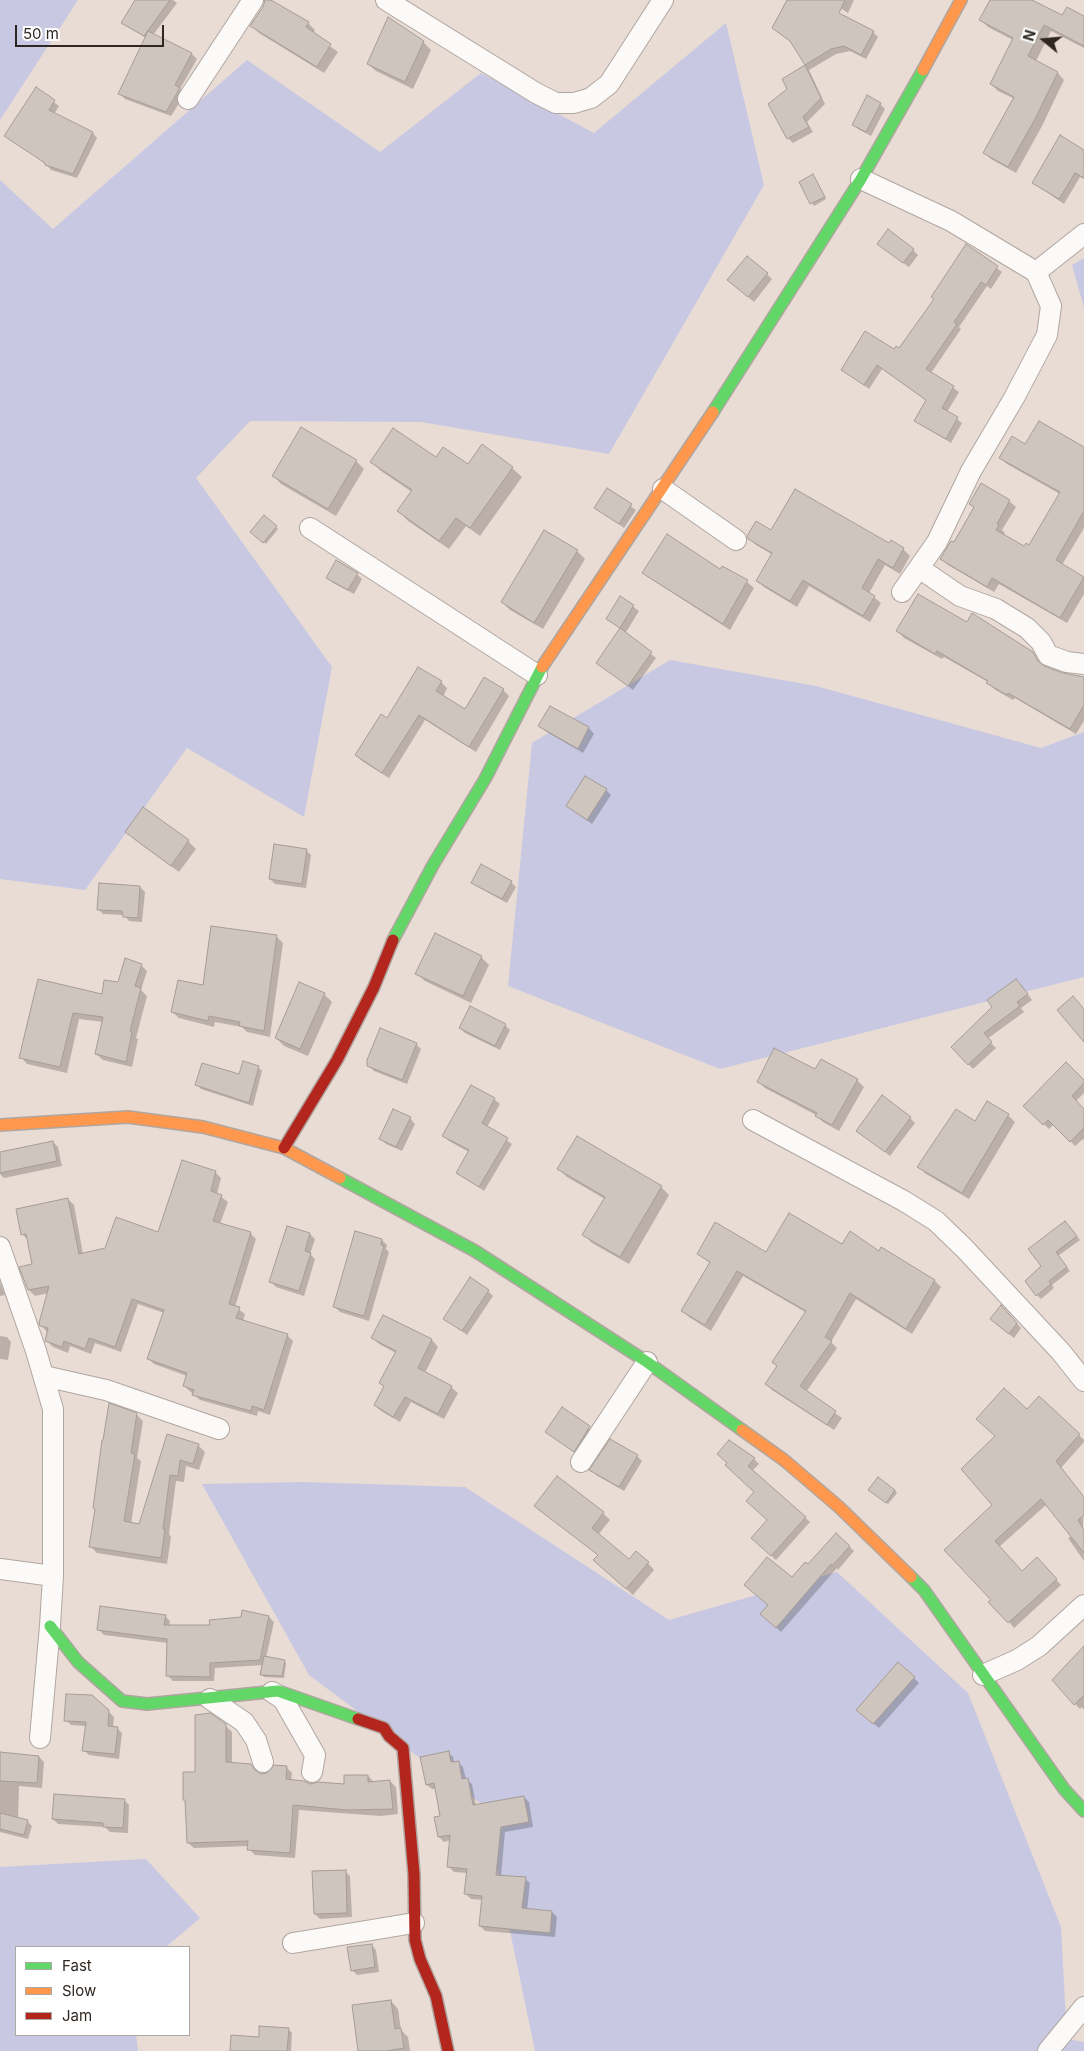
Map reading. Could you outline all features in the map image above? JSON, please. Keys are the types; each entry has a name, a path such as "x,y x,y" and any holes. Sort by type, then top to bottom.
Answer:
{"street":[{"path":"188,99 253,0"},
{"path":"391,1 536,93 556,102 574,103 591,98 609,84 663,0"},
{"path":"284,1148 337,1060 374,987 397,931 432,865 455,831 485,779 537,675 663,489 777,314 861,179 940,41 961,0"},
{"path":"861,179 951,221 1036,272 1051,306 1047,335 1014,398 971,471 937,542 902,592"},
{"path":"1036,272 1084,234"},
{"path":"663,489 736,540"},
{"path":"310,528 537,675"},
{"path":"919,568 960,596 996,609 1027,628 1041,642 1048,655 1067,662 1084,664"},
{"path":"0,1125 128,1117 203,1127 284,1148 474,1252 646,1362 784,1460 839,1507 924,1590 1064,1789 1084,1811"},
{"path":"753,1120 904,1201 936,1221 964,1248 1055,1345 1084,1381"},
{"path":"0,1247 44,1376 53,1409 53,1576 40,1738"},
{"path":"581,1462 646,1362"},
{"path":"44,1376 106,1390 219,1429"},
{"path":"0,1569 53,1576"},
{"path":"983,1676 1017,1660 1039,1646 1084,1605"},
{"path":"50,1626 78,1662 122,1701 147,1704 210,1699 270,1691 291,1694 378,1724 403,1748 414,1874 415,1940 436,1996 448,2051"},
{"path":"270,1691 283,1699 314,1754 312,1772"},
{"path":"210,1699 244,1722 256,1740 263,1762"},
{"path":"293,1943 414,1923"},
{"path":"1048,2051 1084,2008"}],"shaded area":[{"path":"0,0 78,0 0,120"},
{"path":"726,23 764,185 609,454 421,422 250,421 196,478 332,667 304,817 187,748 85,890 0,879 0,180 53,229 247,60 380,152 481,73 594,133"},
{"path":"1084,258 1084,308 1072,265"},
{"path":"670,660 816,686 1041,748 1084,732 1084,977 720,1069 508,986 532,743"},
{"path":"302,1482 465,1487 669,1620 837,1572 968,1693 1061,1927 1067,2039 1084,2042 1084,2051 535,2051 484,1806 309,1675 202,1484"},
{"path":"146,1859 200,1918 167,1946 15,1946 15,2036 136,2036 138,2051 0,2051 0,1867"}],"building":[{"path":"135,0 170,0 144,36 121,23"},
{"path":"265,0 271,0 309,22 306,27 331,44 317,67 250,26 263,7"},
{"path":"787,0 845,0 839,13 874,31 861,55 844,46 831,49 805,65 790,41 772,28"},
{"path":"990,0 1032,0 1062,15 1067,7 1084,16 1084,46 1044,25 1028,56 1058,72 1035,119 1008,167 983,153 1014,97 990,84 1013,38 979,20"},
{"path":"388,17 424,41 405,82 367,64"},
{"path":"148,31 192,53 175,85 180,88 166,112 118,94"},
{"path":"805,65 821,98 803,117 809,127 787,139 768,104 787,89 782,79"},
{"path":"36,87 55,100 49,110 93,132 73,174 45,165 45,163 4,136"},
{"path":"867,95 881,103 866,132 852,125"},
{"path":"1060,135 1084,150 1084,178 1075,173 1059,199 1032,183"},
{"path":"813,174 825,197 810,204 799,182"},
{"path":"888,229 914,249 903,263 877,244"},
{"path":"966,244 998,266 986,285 981,282 954,322 957,324 926,369 954,386 942,408 958,417 946,439 914,421 926,400 877,365 864,385 841,370 865,331 894,349 896,346 899,348 934,299 931,297"},
{"path":"747,256 768,273 748,297 727,280"},
{"path":"1039,421 1084,447 1084,511 1056,560 1084,577 1060,618 992,578 987,587 940,559 951,541 954,542 974,507 969,504 981,483 1010,500 997,524 999,525 996,530 1024,546 1026,543 1029,545 1060,492 999,458 1012,436 1025,444"},
{"path":"301,427 357,460 328,509 272,476"},
{"path":"393,428 436,457 443,447 468,464 482,444 513,467 470,528 456,518 439,541 397,511 412,490 370,462"},
{"path":"607,488 632,504 619,524 594,508"},
{"path":"795,489 889,543 891,540 904,548 893,568 878,559 862,588 875,596 863,616 803,580 790,601 756,581 772,553 748,539 747,536 756,521 771,530"},
{"path":"264,515 277,526 263,543 250,532"},
{"path":"544,530 578,550 534,623 501,602"},
{"path":"667,534 720,569 722,566 748,580 723,624 642,573"},
{"path":"336,560 358,573 348,590 326,578"},
{"path":"918,594 967,622 972,613 1033,652 1038,661 1044,666 1063,673 1084,677 1084,705 1070,729 1008,693 1007,695 986,683 988,681 937,651 935,654 896,631"},
{"path":"620,596 634,605 620,628 606,619"},
{"path":"620,628 652,652 628,686 596,663"},
{"path":"418,667 442,681 436,691 465,709 484,677 504,689 469,747 419,715 382,773 355,755 381,714 387,718"},
{"path":"550,706 589,727 578,749 538,726"},
{"path":"585,776 607,789 587,820 566,806"},
{"path":"143,807 189,840 171,866 125,832"},
{"path":"274,844 307,849 302,884 269,879"},
{"path":"481,864 512,881 502,899 471,883"},
{"path":"99,883 140,886 138,918 123,917 122,911 97,910"},
{"path":"211,926 277,935 264,1031 239,1026 240,1022 209,1016 208,1021 171,1012 178,980 203,985"},
{"path":"435,933 482,956 463,996 415,974"},
{"path":"125,958 142,964 135,986 141,988 130,1031 132,1032 126,1062 95,1054 103,1017 73,1013 60,1067 19,1058 38,979 102,994 104,980 118,982"},
{"path":"1016,979 1028,994 1017,1002 1020,1006 984,1033 992,1042 968,1065 951,1047 992,1007 987,1000"},
{"path":"299,982 325,993 300,1049 275,1038"},
{"path":"1073,996 1084,1009 1084,1042 1057,1010"},
{"path":"470,1006 506,1024 495,1046 459,1028"},
{"path":"380,1028 417,1043 402,1080 367,1066 367,1060"},
{"path":"774,1048 815,1069 821,1059 858,1079 832,1125 815,1116 817,1113 757,1082"},
{"path":"243,1061 259,1066 249,1103 195,1085 202,1063 239,1074"},
{"path":"1066,1062 1084,1080 1084,1083 1072,1096 1084,1109 1084,1128 1070,1142 1048,1120 1043,1125 1023,1106"},
{"path":"471,1085 495,1098 482,1123 508,1138 479,1187 456,1173 469,1150 442,1136"},
{"path":"882,1095 911,1117 885,1152 856,1131"},
{"path":"987,1101 1009,1114 962,1193 917,1167 956,1109 975,1121"},
{"path":"393,1109 411,1117 396,1147 379,1139"},
{"path":"577,1136 662,1186 620,1257 582,1235 605,1197 557,1169"},
{"path":"53,1141 57,1161 0,1173 0,1152"},
{"path":"182,1160 216,1171 211,1191 222,1195 213,1221 251,1232 229,1304 240,1307 236,1318 288,1334 264,1410 252,1406 251,1411 192,1395 194,1390 183,1386 187,1373 147,1359 164,1310 132,1299 115,1347 89,1338 85,1349 64,1341 62,1347 45,1341 48,1328 40,1326 39,1323 49,1286 28,1290 19,1267 32,1264 26,1234 21,1235 16,1209 68,1198 79,1254 105,1248 116,1217 158,1232"},
{"path":"789,1213 842,1244 850,1231 879,1251 881,1247 935,1280 906,1329 850,1293 825,1337 832,1341 800,1386 836,1411 827,1425 765,1384 777,1366 772,1362 806,1311 737,1271 705,1325 681,1311 710,1262 697,1254 715,1222 766,1252"},
{"path":"1065,1221 1077,1236 1056,1252 1067,1267 1049,1281 1051,1284 1036,1296 1025,1281 1041,1266 1028,1249"},
{"path":"287,1226 310,1233 305,1251 311,1253 299,1291 269,1282"},
{"path":"355,1231 382,1239 381,1245 384,1246 364,1316 333,1307"},
{"path":"470,1277 489,1290 462,1331 443,1319"},
{"path":"1001,1305 1017,1323 1009,1334 990,1319"},
{"path":"383,1315 432,1339 418,1368 452,1386 438,1414 405,1397 393,1417 374,1405 384,1386 379,1383 396,1351 371,1338"},
{"path":"1004,1388 1027,1409 1039,1396 1080,1434 1056,1461 1084,1497 1084,1515 1078,1520 1084,1530 1084,1553 1041,1499 995,1541 1022,1571 1037,1557 1057,1579 1008,1623 988,1602 991,1600 944,1550 992,1505 961,1469 995,1436 976,1419"},
{"path":"109,1403 137,1413 131,1453 135,1454 124,1521 139,1524 167,1434 199,1444 193,1464 180,1460 178,1476 170,1475 161,1558 89,1547 102,1440"},
{"path":"562,1407 590,1426 574,1452 545,1432"},
{"path":"610,1439 638,1455 619,1487 589,1470"},
{"path":"729,1440 755,1458 748,1466 806,1517 771,1556 751,1538 767,1520 746,1501 754,1492 725,1465 727,1463 717,1454"},
{"path":"557,1476 604,1512 592,1528 629,1559 636,1551 649,1562 626,1589 593,1560 598,1555 534,1506"},
{"path":"878,1477 895,1490 886,1503 868,1490"},
{"path":"836,1533 850,1546 832,1566 831,1564 776,1628 760,1614 768,1605 744,1585 767,1557 792,1577 805,1562 808,1564"},
{"path":"100,1606 166,1615 164,1625 210,1625 209,1620 241,1617 242,1610 269,1616 260,1660 210,1663 210,1677 166,1676 167,1639 97,1630"},
{"path":"1084,1646 1084,1695 1074,1705 1052,1680"},
{"path":"264,1656 285,1660 282,1676 260,1675"},
{"path":"898,1662 915,1677 873,1724 856,1710"},
{"path":"66,1694 92,1695 109,1710 108,1726 118,1727 115,1754 82,1751 86,1722 64,1721"},
{"path":"210,1713 226,1724 226,1762 251,1764 261,1774 267,1773 274,1765 287,1766 286,1779 304,1781 310,1784 318,1782 344,1784 344,1775 368,1775 368,1782 390,1780 393,1809 347,1810 293,1805 290,1853 247,1850 248,1841 187,1843 185,1800 183,1800 183,1772 195,1772 195,1715"},
{"path":"449,1751 451,1762 459,1761 462,1779 468,1778 473,1805 524,1796 529,1822 501,1827 496,1875 526,1877 522,1908 552,1911 550,1933 479,1926 482,1896 464,1894 467,1869 447,1867 450,1835 438,1837 434,1817 440,1816 434,1783 426,1785 420,1757"},
{"path":"0,1752 39,1756 37,1783 0,1781"},
{"path":"54,1794 125,1799 123,1828 103,1827 103,1823 52,1819"},
{"path":"0,1813 28,1820 24,1835 0,1829"},
{"path":"346,1870 347,1913 314,1914 312,1871"},
{"path":"372,1944 375,1967 351,1971 347,1947"},
{"path":"391,2000 395,2029 401,2028 404,2048 386,2051 358,2051 352,2005"},
{"path":"259,2026 289,2028 287,2051 230,2051 231,2035 259,2037"}],"traffic: fast":[{"path":"713,412 861,179 923,70"},
{"path":"393,940 433,865 485,779 542,667"},
{"path":"340,1178 475,1251 647,1362 742,1430"},
{"path":"911,1577 924,1590 1064,1789 1084,1811"},
{"path":"50,1626 78,1662 122,1701 147,1704 278,1691 358,1719"}],"traffic: slow":[{"path":"923,70 961,0"},
{"path":"542,667 713,412"},
{"path":"0,1125 128,1117 203,1127 284,1148 340,1178"},
{"path":"742,1430 784,1460 839,1507 911,1577"}],"traffic: jam":[{"path":"284,1148 337,1060 374,987 393,940"},
{"path":"358,1719 384,1728 389,1736 403,1748 414,1874 415,1940 420,1959 436,1996 448,2051"}]}
